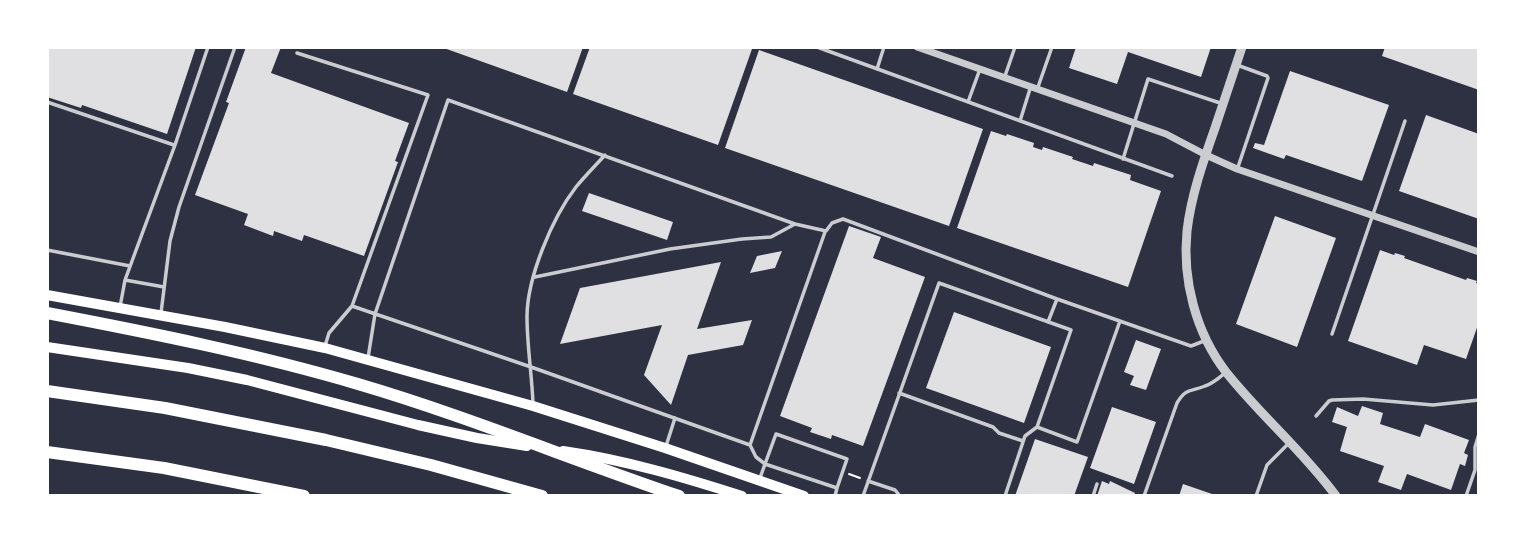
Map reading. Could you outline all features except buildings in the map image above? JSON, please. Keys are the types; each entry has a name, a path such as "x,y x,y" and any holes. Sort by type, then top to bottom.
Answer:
{"highway":[{"path":"47,313 255,356 357,384 448,412 679,496"},
{"path":"47,391 165,408 326,440 431,465 542,496"},
{"path":"47,452 164,468 303,496"}],"main road":[{"path":"47,295 325,348 533,406 804,496"},
{"path":"47,347 188,368 247,380 477,438 647,467 742,496"}],"street":[{"path":"917,47 1172,137 1237,169 1479,252"},
{"path":"1242,47 1191,208 1187,232 1190,291 1206,340 1227,372 1336,496"}],"lane":[{"path":"120,307 125,280 208,47"},
{"path":"161,316 170,241 179,207 235,47"},
{"path":"817,47 1172,176"},
{"path":"877,69 884,47"},
{"path":"1004,78 1015,47"},
{"path":"1020,121 1052,47"},
{"path":"297,53 428,95 352,306 329,333 325,348"},
{"path":"1236,65 1268,78 1237,169"},
{"path":"968,102 979,69"},
{"path":"1123,159 1148,79 1223,104"},
{"path":"368,360 375,314 448,100 795,224 826,231"},
{"path":"47,102 174,145"},
{"path":"1332,334 1405,121"},
{"path":"533,406 527,316 534,277 554,224 575,189 605,155"},
{"path":"837,488 765,464 756,457 750,444 826,231 832,223 843,219 1191,346 1206,340"},
{"path":"534,277 670,249 771,236 795,224"},
{"path":"47,250 130,266"},
{"path":"125,280 164,287"},
{"path":"863,496 939,283 1071,330 1037,427 1025,436 1005,496"},
{"path":"1048,322 1057,299"},
{"path":"352,306 750,444"},
{"path":"1037,427 1077,442 1119,321"},
{"path":"1144,496 1177,403 1183,394 1208,386 1227,372"},
{"path":"899,393 993,427 999,433 1023,441"},
{"path":"1316,416 1329,401 1363,399 1433,405 1479,400"},
{"path":"665,448 675,418"},
{"path":"759,480 776,434 847,459 835,496"},
{"path":"1466,496 1475,470 1475,447 1479,434"},
{"path":"1256,496 1267,465 1290,442"},
{"path":"868,481 895,489 900,496"},
{"path":"1093,496 1097,484"}],"path":[{"path":"843,471 868,481"}]}
